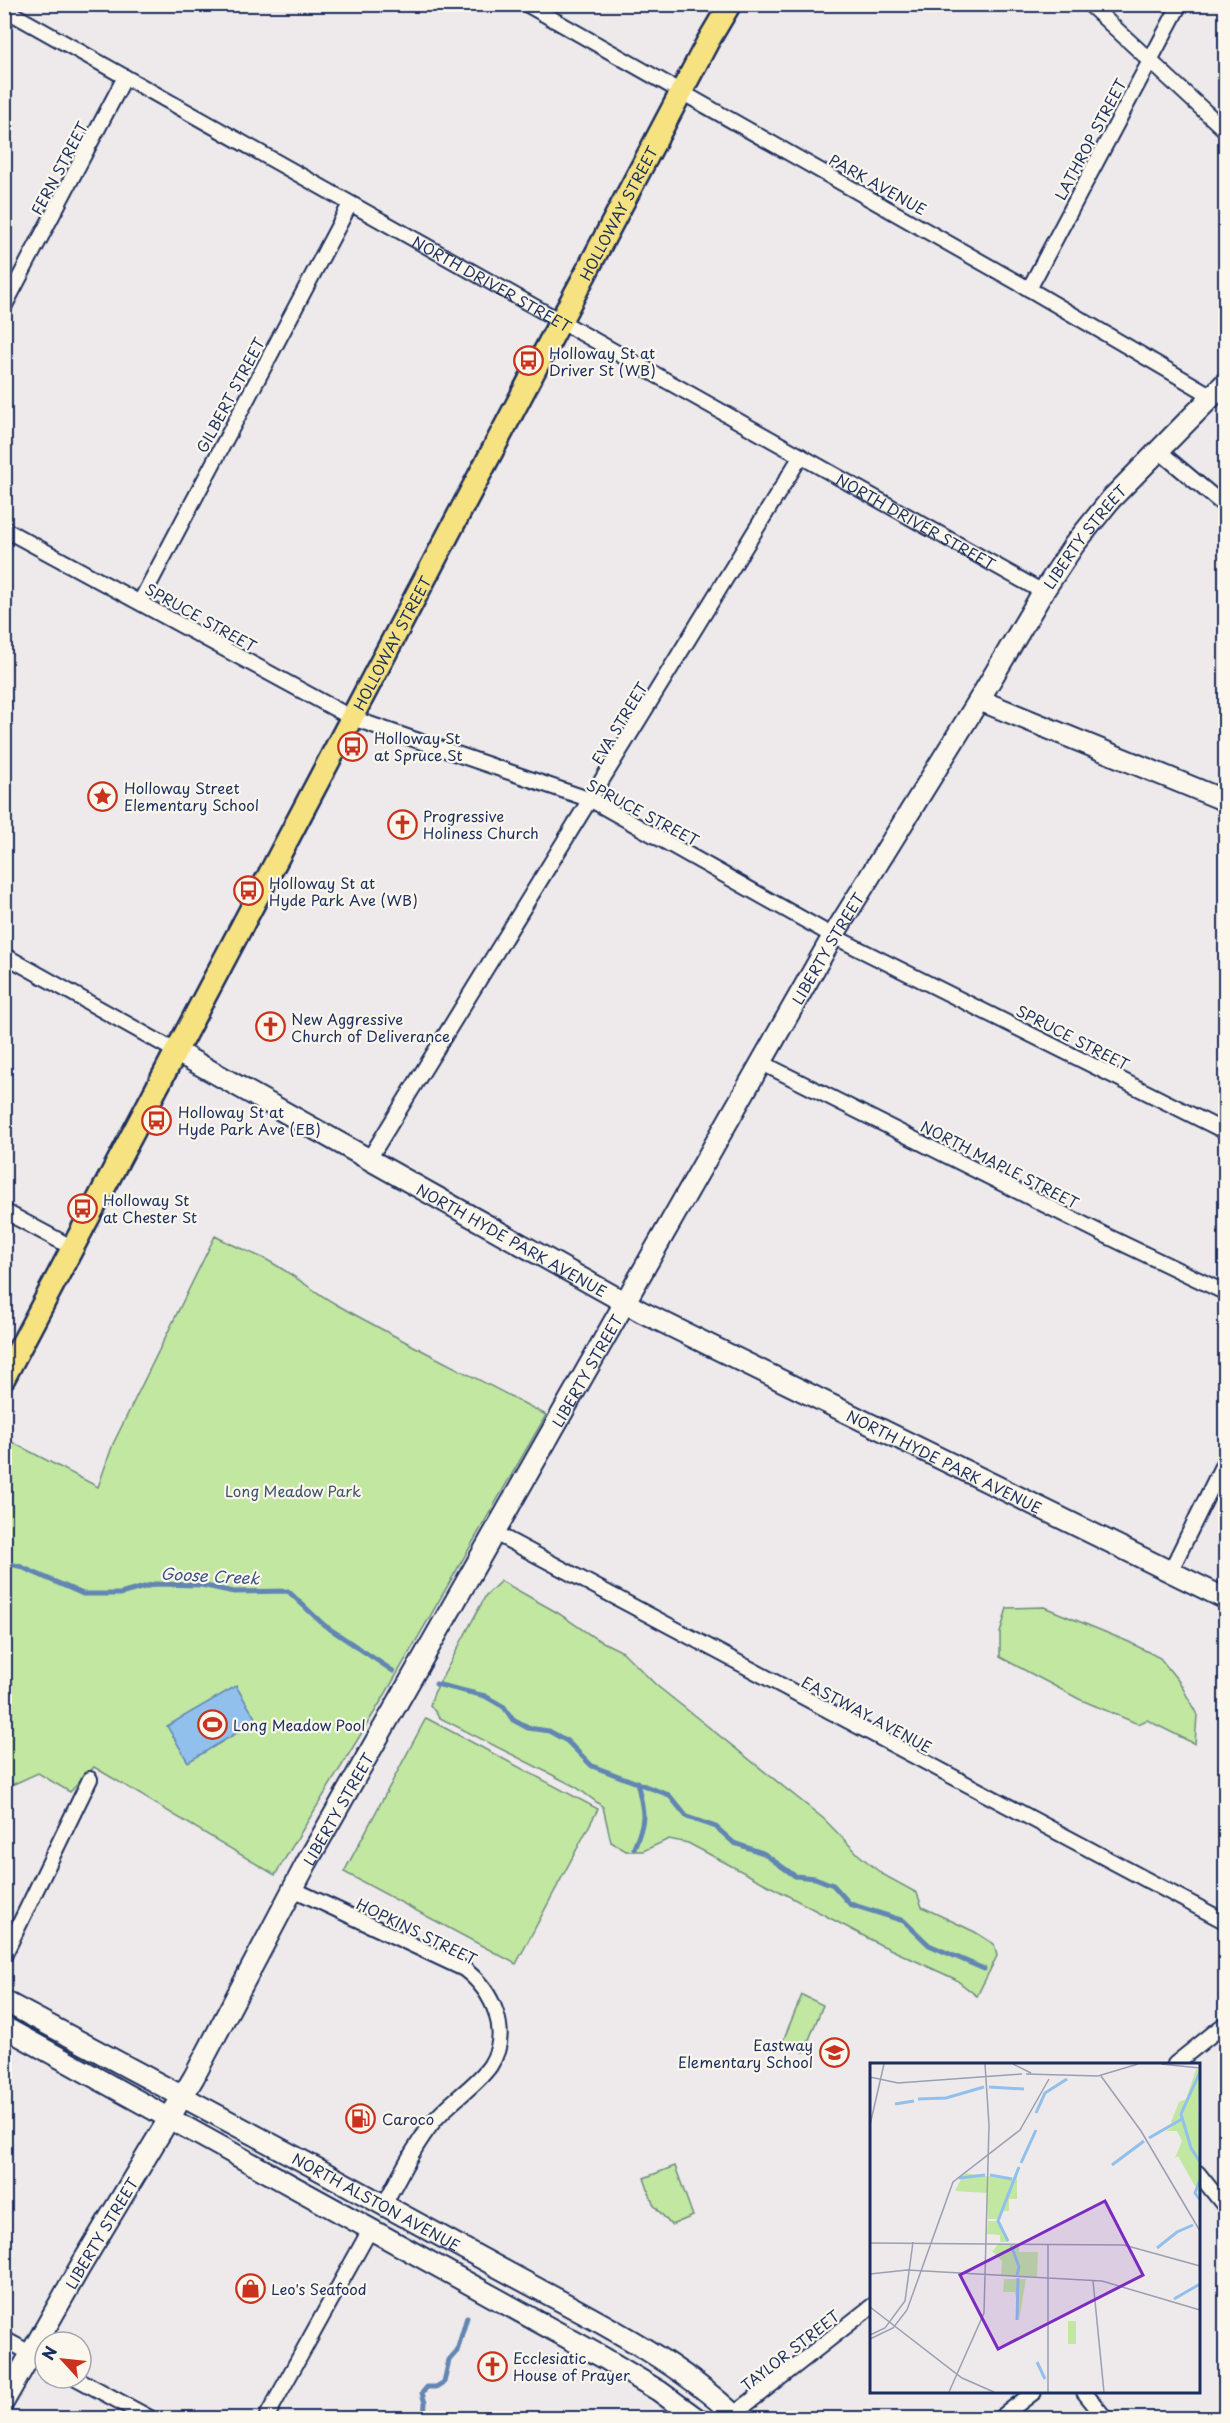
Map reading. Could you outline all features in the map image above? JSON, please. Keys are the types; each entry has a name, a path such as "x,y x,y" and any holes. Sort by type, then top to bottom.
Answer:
{"main road":[{"name":"HOLLOWAY STREET","path":"4,1378 707,43 730,4"}],"street":[{"name":"PARK AVENUE","path":"526,4 1029,289 1219,389"},
{"path":"1089,4 1226,131"},
{"name":"LATHROP STREET","path":"1029,289 1180,4"},
{"name":"NORTH DRIVER STREET","path":"4,9 1042,592"},
{"name":"FERN STREET","path":"4,307 125,76"},
{"name":"GILBERT STREET","path":"140,602 350,204"},
{"name":"LIBERTY STREET","path":"53,2330 222,2026 292,1889 833,936 979,700 1042,592 1074,546 1112,499 1219,389"},
{"path":"1159,451 1226,507"},
{"name":"EVA STREET","path":"369,1160 801,456"},
{"name":"SPRUCE STREET","path":"4,529 352,718 591,800 833,936 1226,1132"},
{"path":"979,700 1226,801"},
{"name":"NORTH HYDE PARK AVENUE","path":"4,955 624,1302 1226,1599"},
{"name":"NORTH MAPLE STREET","path":"760,1062 1226,1293"},
{"path":"4,1211 73,1248"},
{"path":"1170,1572 1226,1458"},
{"name":"EASTWAY AVENUE","path":"493,1532 1226,1922"},
{"path":"4,1956 90,1779"},
{"name":"HOPKINS STREET","path":"292,1889 464,1969 485,1989 496,2010 499,2038 489,2067 431,2126 384,2205"},
{"name":"NORTH ALSTON AVENUE","path":"4,2001 384,2205 631,2342 690,2379 733,2417"},
{"path":"1175,2063 1226,2023"},
{"name":"NORTH ALSTON AVENUE","path":"4,2027 604,2358 659,2391 696,2418"},
{"path":"1200,2176 1226,2208"},
{"path":"266,2418 371,2228"},
{"name":"TAYLOR STREET","path":"733,2417 870,2308"},
{"path":"4,2339 33,2354"},
{"name":"LIBERTY STREET","path":"4,2401 33,2363"},
{"path":"93,2387 150,2418"},
{"path":"1000,2418 1031,2393"},
{"path":"1086,2393 1105,2418"}],"green space":[{"name":"Long Meadow Park","path":"215,1236 275,1264 339,1306 546,1415 383,1698 275,1875 94,1767 70,1792 38,1773 5,1788 4,1438 98,1487 113,1444"},
{"path":"501,1581 558,1613 595,1638 623,1652 656,1685 824,1819 859,1855 882,1874 917,1893 922,1907 975,1932 994,1944 997,1956 977,1996 955,1979 879,1944 688,1843 669,1839 643,1851 626,1851 611,1842 603,1807 576,1787 440,1718 430,1705 434,1693 486,1595"},
{"path":"1044,1607 1129,1642 1160,1658 1180,1683 1197,1715 1195,1744 1147,1720 1138,1724 1079,1699 1000,1657 1000,1633 1007,1608"},
{"path":"426,1718 598,1809 516,1964 344,1872"},
{"path":"802,1995 823,2005 804,2052 782,2043"},
{"path":"675,2166 693,2216 671,2225 653,2204 644,2178"}],"water":[{"name":"Long Meadow Pool","path":"236,1686 257,1721 188,1762 167,1726"}],"waterway":[{"name":"Goose Creek","path":"4,1563 19,1566 83,1594 120,1594 155,1584 201,1585 234,1592 288,1591 324,1625 393,1671"},
{"name":"Goose Creek","path":"436,1684 485,1696 504,1707 513,1720 528,1728 549,1731 567,1741 592,1766 669,1795 687,1817 716,1827 734,1843 763,1853 795,1876 815,1878 833,1885 850,1904 904,1921 929,1945 984,1969"},
{"path":"634,1848 643,1822 637,1782"},
{"path":"424,2418 425,2403 422,2393 427,2387 436,2387 444,2382 449,2360 457,2351 467,2317"}],"place":[{"name":"Holloway St at Driver St (WB)","path":"528,361"},
{"name":"Holloway St at Spruce St","path":"353,746"},
{"name":"Holloway Street Elementary School","path":"103,796"},
{"name":"Progressive Holiness Church","path":"402,824"},
{"name":"Holloway St at Hyde Park Ave (WB)","path":"248,891"},
{"name":"New Aggressive Church of Deliverance","path":"270,1027"},
{"name":"Holloway St at Hyde Park Ave (EB)","path":"157,1120"},
{"name":"Holloway St at Chester St","path":"82,1208"},
{"name":"Long Meadow Pool","path":"212,1724"},
{"name":"Eastway Elementary School","path":"834,2053"},
{"name":"Caroco","path":"361,2118"},
{"name":"Leo's Seafood","path":"250,2288"},
{"name":"Ecclesiatic House of Prayer","path":"492,2366"}]}
